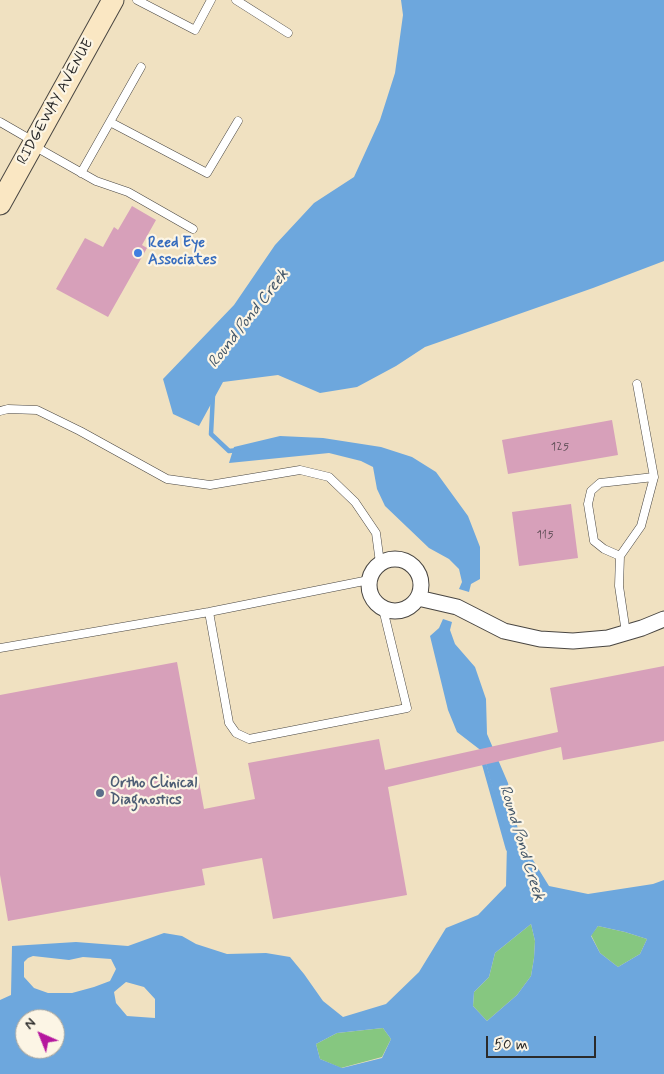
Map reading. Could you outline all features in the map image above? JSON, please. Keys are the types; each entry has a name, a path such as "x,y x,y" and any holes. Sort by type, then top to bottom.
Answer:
{"main road":[{"name":"RIDGEWAY AVENUE","path":"0,204 113,0"}],"street":[{"path":"398,558 412,565 418,572 421,580 421,590 418,598 409,608 392,612 377,605 371,598 368,589 369,580 372,571 380,563 388,559 398,558"},
{"path":"418,598 457,607 504,631 540,639 573,641 608,638 664,619"}],"lane":[{"path":"137,0 195,30 211,0"},
{"path":"236,0 288,33"},
{"path":"81,173 141,66"},
{"path":"110,122 207,173 238,121"},
{"path":"0,122 96,182 128,192 193,229"},
{"path":"626,633 618,586 620,556 641,526 654,477 637,384"},
{"path":"0,412 8,409 36,410 80,430 167,480 210,485 300,470 329,477 355,502 376,533 380,563"},
{"path":"620,556 604,549 594,541 588,504 591,491 600,483 654,477"},
{"path":"0,648 209,612 369,580"},
{"path":"209,612 230,722 236,734 249,739 407,708 383,609"}],"green space":[{"path":"531,924 535,941 531,976 517,995 487,1021 473,1006 474,992 489,977 495,953"},
{"path":"598,926 647,939 640,954 618,967 600,953 591,935"},
{"path":"383,1028 391,1039 382,1057 341,1068 320,1059 316,1044 337,1033"}],"water":[{"path":"401,0 664,0 664,261 425,347 396,366 357,387 320,393 278,375 223,382 199,426 173,414 163,379 234,305 275,245 314,203 354,177 380,120 395,73 403,15"},
{"path":"280,436 323,438 381,447 412,457 436,472 468,516 480,547 480,579 471,584 469,592 459,589 462,582 459,569 449,559 429,548 385,506 377,489 373,467 361,461 329,453 229,463 234,447"},
{"path":"443,619 452,622 450,630 455,644 475,667 486,699 487,734 508,783 520,839 549,886 588,894 653,884 664,880 664,1074 0,1074 0,1000 11,995 12,946 76,942 128,946 164,933 182,936 196,944 227,954 266,953 290,957 323,1001 343,1017 386,1004 419,972 446,928 478,915 506,886 507,843 483,752 457,732 448,710 430,636 439,628","holes":["531,924 535,941 531,976 517,995 487,1021 473,1006 474,992 489,977 495,953","598,926 625,932 647,939 640,954 618,967 600,953 591,936","33,956 69,960 83,957 111,959 116,969 110,981 94,987 72,993 48,993 34,988 24,977 24,962","126,982 144,987 155,999 155,1018 127,1016 116,1003 114,992","383,1028 391,1039 382,1058 342,1068 320,1059 316,1044 337,1033"]}],"building":[{"path":"132,206 156,220 142,245 147,248 108,317 56,289 85,238 103,247 114,227 118,230"},
{"path":"612,420 618,455 508,474 502,440"},
{"path":"571,504 578,558 519,566 512,512"},
{"name":"Ortho Clinical Diagnostics","path":"177,662 204,809 255,799 248,763 379,739 385,770 558,732 550,688 664,666 664,741 563,760 561,747 388,787 407,895 273,919 262,858 202,869 205,885 8,921 0,875 0,695"}],"waterway":[{"name":"Round Pond Creek","path":"213,395 211,434 229,451 238,450"},
{"name":"Round Pond Creek","path":"483,760 508,849"}],"place":[{"name":"Reed Eye Associates","path":"138,253"},
{"name":"Ortho Clinical Diagnostics","path":"100,793"}]}
